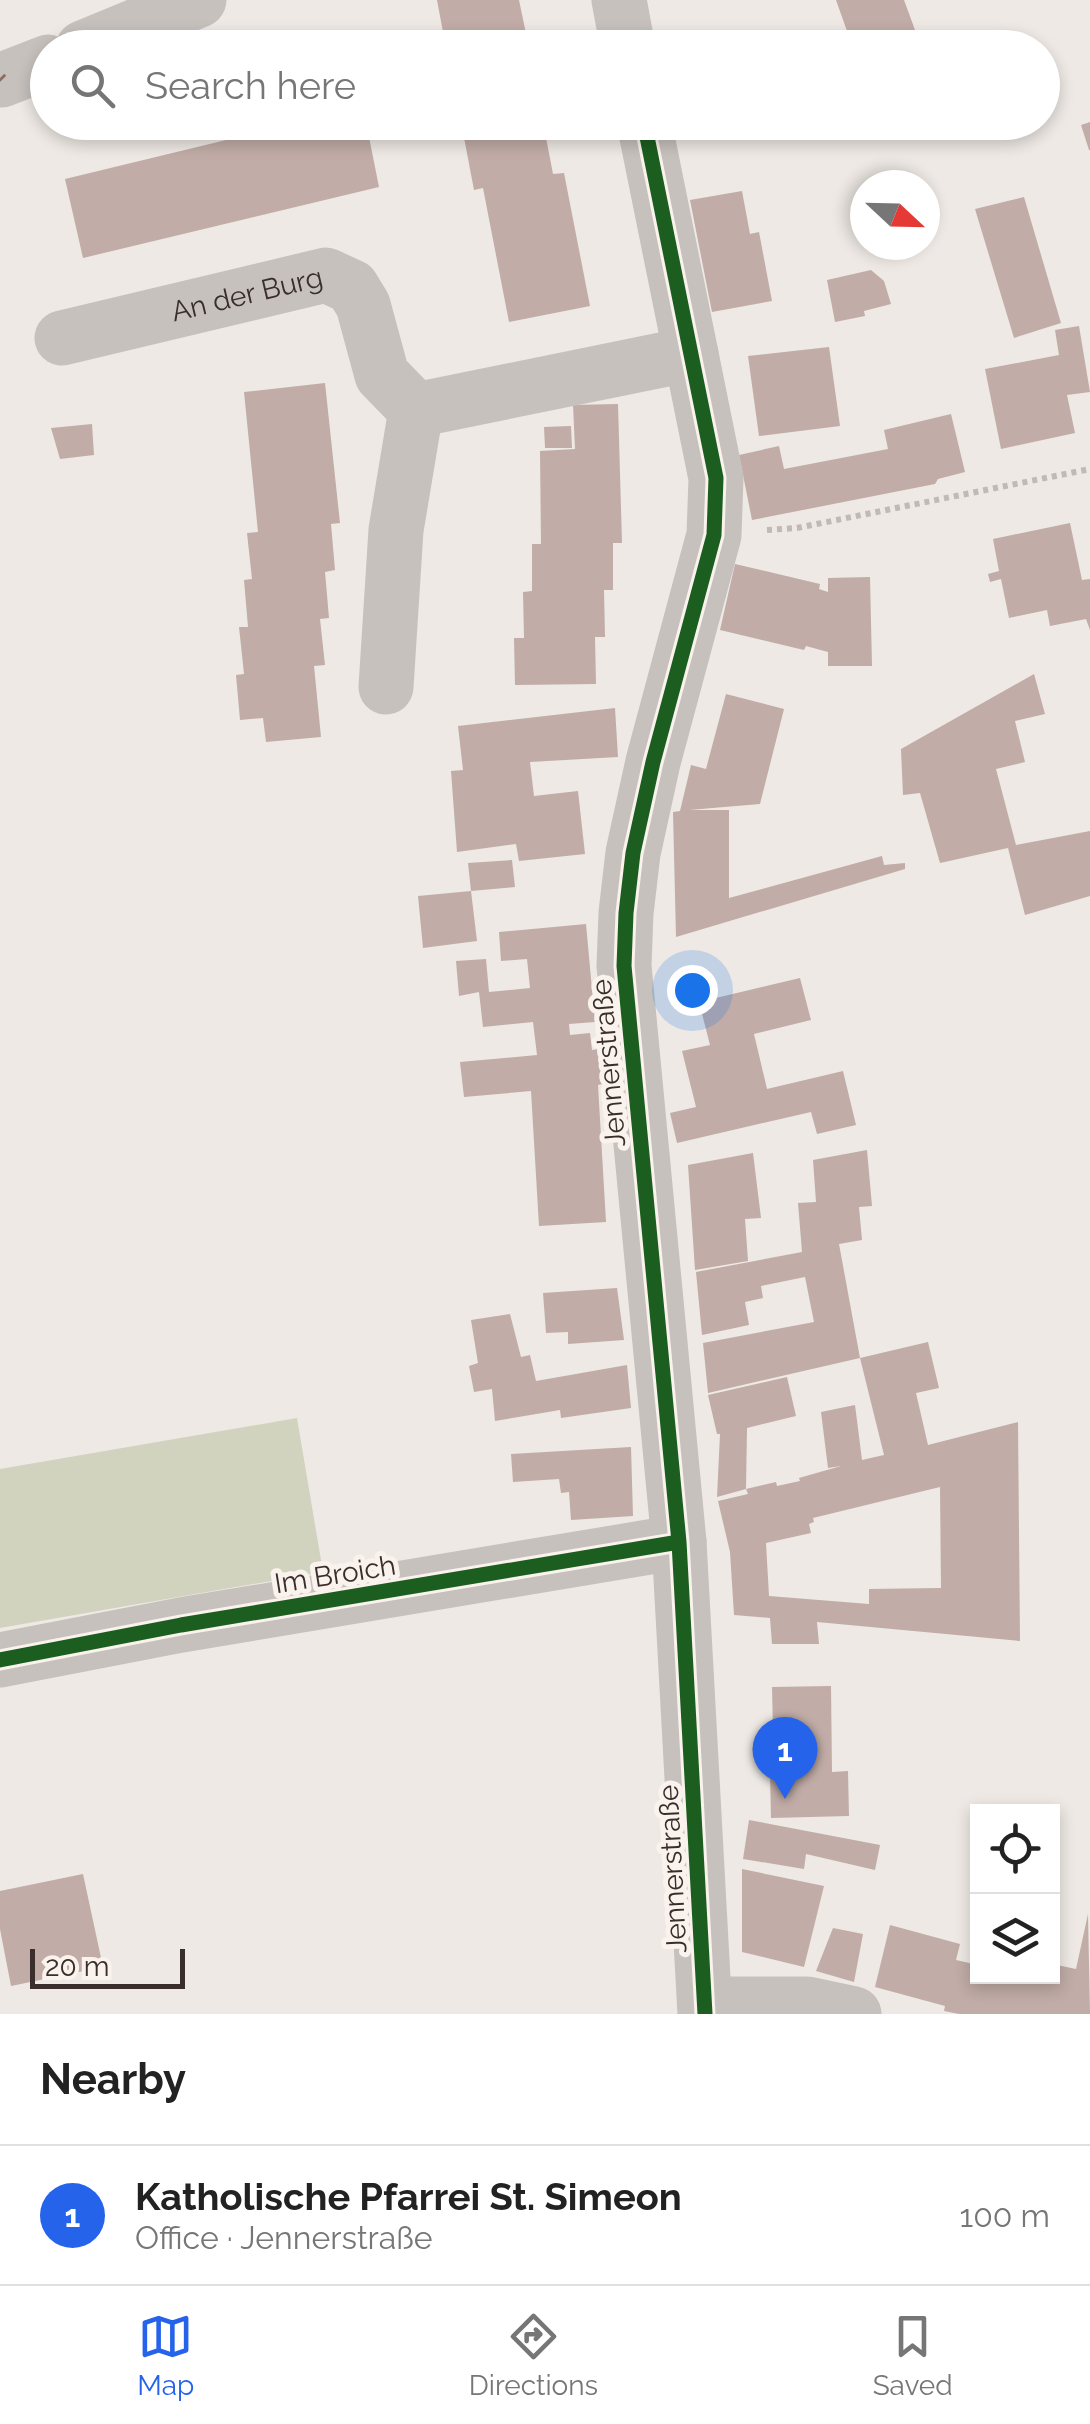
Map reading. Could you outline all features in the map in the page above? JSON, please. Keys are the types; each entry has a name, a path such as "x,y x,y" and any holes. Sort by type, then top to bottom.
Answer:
{"street":[{"path":"126,30 199,0"},
{"path":"619,0 625,30"},
{"name":"Jennerstraße","path":"648,140 716,478 714,535 637,834 624,948 679,1542 705,2009"},
{"name":"An der Burg","path":"62,338 326,275 352,287 363,305 382,375 416,410"},
{"path":"386,687 396,530 416,410 691,354"},
{"name":"Im Broich","path":"0,1660 181,1625 679,1542"},
{"path":"705,2009 808,2004 854,2014"}],"path":[{"path":"714,535 796,528 1090,469"}],"green space":[{"path":"297,1418 323,1572 0,1628 0,1469"}],"building":[{"path":"437,0 519,0 525,30 443,30"},
{"path":"836,0 904,0 915,30 847,30"},
{"path":"1090,122 1090,150 1089,150 1081,125"},
{"path":"226,140 370,140 379,187 83,258 65,179"},
{"path":"464,140 546,140 553,174 564,173 590,306 509,322 483,188 474,190"},
{"path":"742,191 750,234 759,232 772,301 712,312 690,200"},
{"path":"1024,197 1061,323 1014,338 975,209"},
{"path":"871,270 884,281 891,304 864,311 865,316 835,322 827,280"},
{"path":"1079,326 1090,392 1067,395 1075,433 1001,449 985,369 1059,355 1055,330"},
{"path":"829,347 840,426 759,436 748,356"},
{"path":"325,383 340,523 331,524 335,570 325,572 329,618 320,619 325,665 314,666 321,737 266,742 263,718 240,720 236,675 244,674 239,627 248,627 244,580 252,579 247,533 258,532 244,392"},
{"path":"618,404 622,543 613,543 613,590 604,590 605,637 595,637 596,684 515,685 514,638 524,638 523,592 532,591 532,544 541,544 540,451 575,449 573,405"},
{"path":"951,414 965,472 938,479 935,484 752,520 739,455 779,446 784,469 888,449 884,430"},
{"path":"92,424 94,455 60,459 51,428"},
{"path":"571,426 572,448 545,448 544,427"},
{"path":"1070,523 1082,580 1090,579 1090,630 1086,619 1050,626 1047,610 1009,618 1001,579 990,582 988,574 999,571 993,539"},
{"path":"735,564 820,584 819,589 828,592 828,578 870,577 872,666 828,666 828,652 720,630"},
{"path":"1034,674 1045,714 1015,721 1025,762 996,769 1016,845 1090,831 1090,896 1025,915 1008,848 940,863 920,793 903,795 901,749"},
{"path":"726,694 784,709 760,804 689,810 729,810 729,898 882,856 884,865 905,863 905,869 676,937 673,812 680,811 691,765 706,769"},
{"path":"615,708 618,757 530,762 534,796 578,791 585,854 519,861 516,844 457,852 451,771 463,770 458,726"},
{"path":"512,860 515,887 471,891 468,863"},
{"path":"471,891 477,941 423,948 418,896"},
{"path":"586,924 595,1022 569,1024 570,1035 590,1033 592,1050 599,1049 606,1222 539,1226 531,1091 464,1097 460,1062 537,1055 533,1022 483,1027 479,992 459,996 456,961 486,959 489,992 530,988 527,959 501,961 499,932"},
{"path":"800,978 811,1020 754,1034 767,1089 843,1071 856,1125 817,1134 811,1112 677,1143 670,1113 696,1107 682,1051 710,1045 699,1002"},
{"path":"867,1150 872,1206 859,1207 862,1240 839,1244 860,1358 708,1393 703,1343 814,1322 805,1277 761,1286 763,1298 745,1302 749,1325 702,1335 696,1272 802,1252 798,1203 816,1202 813,1160"},
{"path":"753,1153 761,1218 745,1219 748,1261 695,1270 688,1165"},
{"path":"617,1288 624,1340 568,1344 568,1332 546,1333 543,1293"},
{"path":"510,1314 521,1357 530,1355 536,1381 627,1365 631,1408 561,1418 560,1410 495,1421 492,1389 474,1392 469,1366 478,1363 471,1320"},
{"path":"928,1342 939,1388 916,1393 928,1445 1018,1422 1020,1641 817,1622 819,1644 772,1644 770,1618 734,1615 730,1552 718,1501 748,1494 746,1489 800,1481 799,1478 841,1466 828,1468 821,1412 855,1405 862,1460 884,1455 860,1358","holes":["940,1487 941,1588 869,1589 869,1604 769,1596 766,1543 811,1533 809,1524 814,1522 813,1518"]},
{"path":"787,1377 796,1416 747,1428 746,1489 717,1497 720,1434 708,1395"},
{"path":"631,1447 633,1516 571,1520 569,1492 561,1493 559,1479 513,1482 511,1454"},
{"path":"831,1686 832,1772 848,1771 849,1816 771,1818 772,1687"},
{"path":"749,1820 880,1845 875,1870 806,1854 804,1869 743,1859"},
{"path":"742,1869 824,1886 804,1967 742,1952"},
{"path":"83,1874 103,1967 11,1986 0,1929 0,1891"},
{"path":"1088,1914 1090,2014 959,2014 944,2011 945,2006 875,1987 890,1925 960,1944 956,1960 970,1963 970,1984 1060,1984 1060,1966 1076,1969"},
{"path":"833,1928 863,1934 854,1982 816,1971"}],"cycle path":[{"path":"648,140 716,478 714,535 653,762 633,853 624,966 679,1542 705,2014"},
{"path":"0,1660 181,1625 679,1542"}],"place":[{"name":"Katholische Pfarrei St. Simeon","path":"785,1799"}]}
